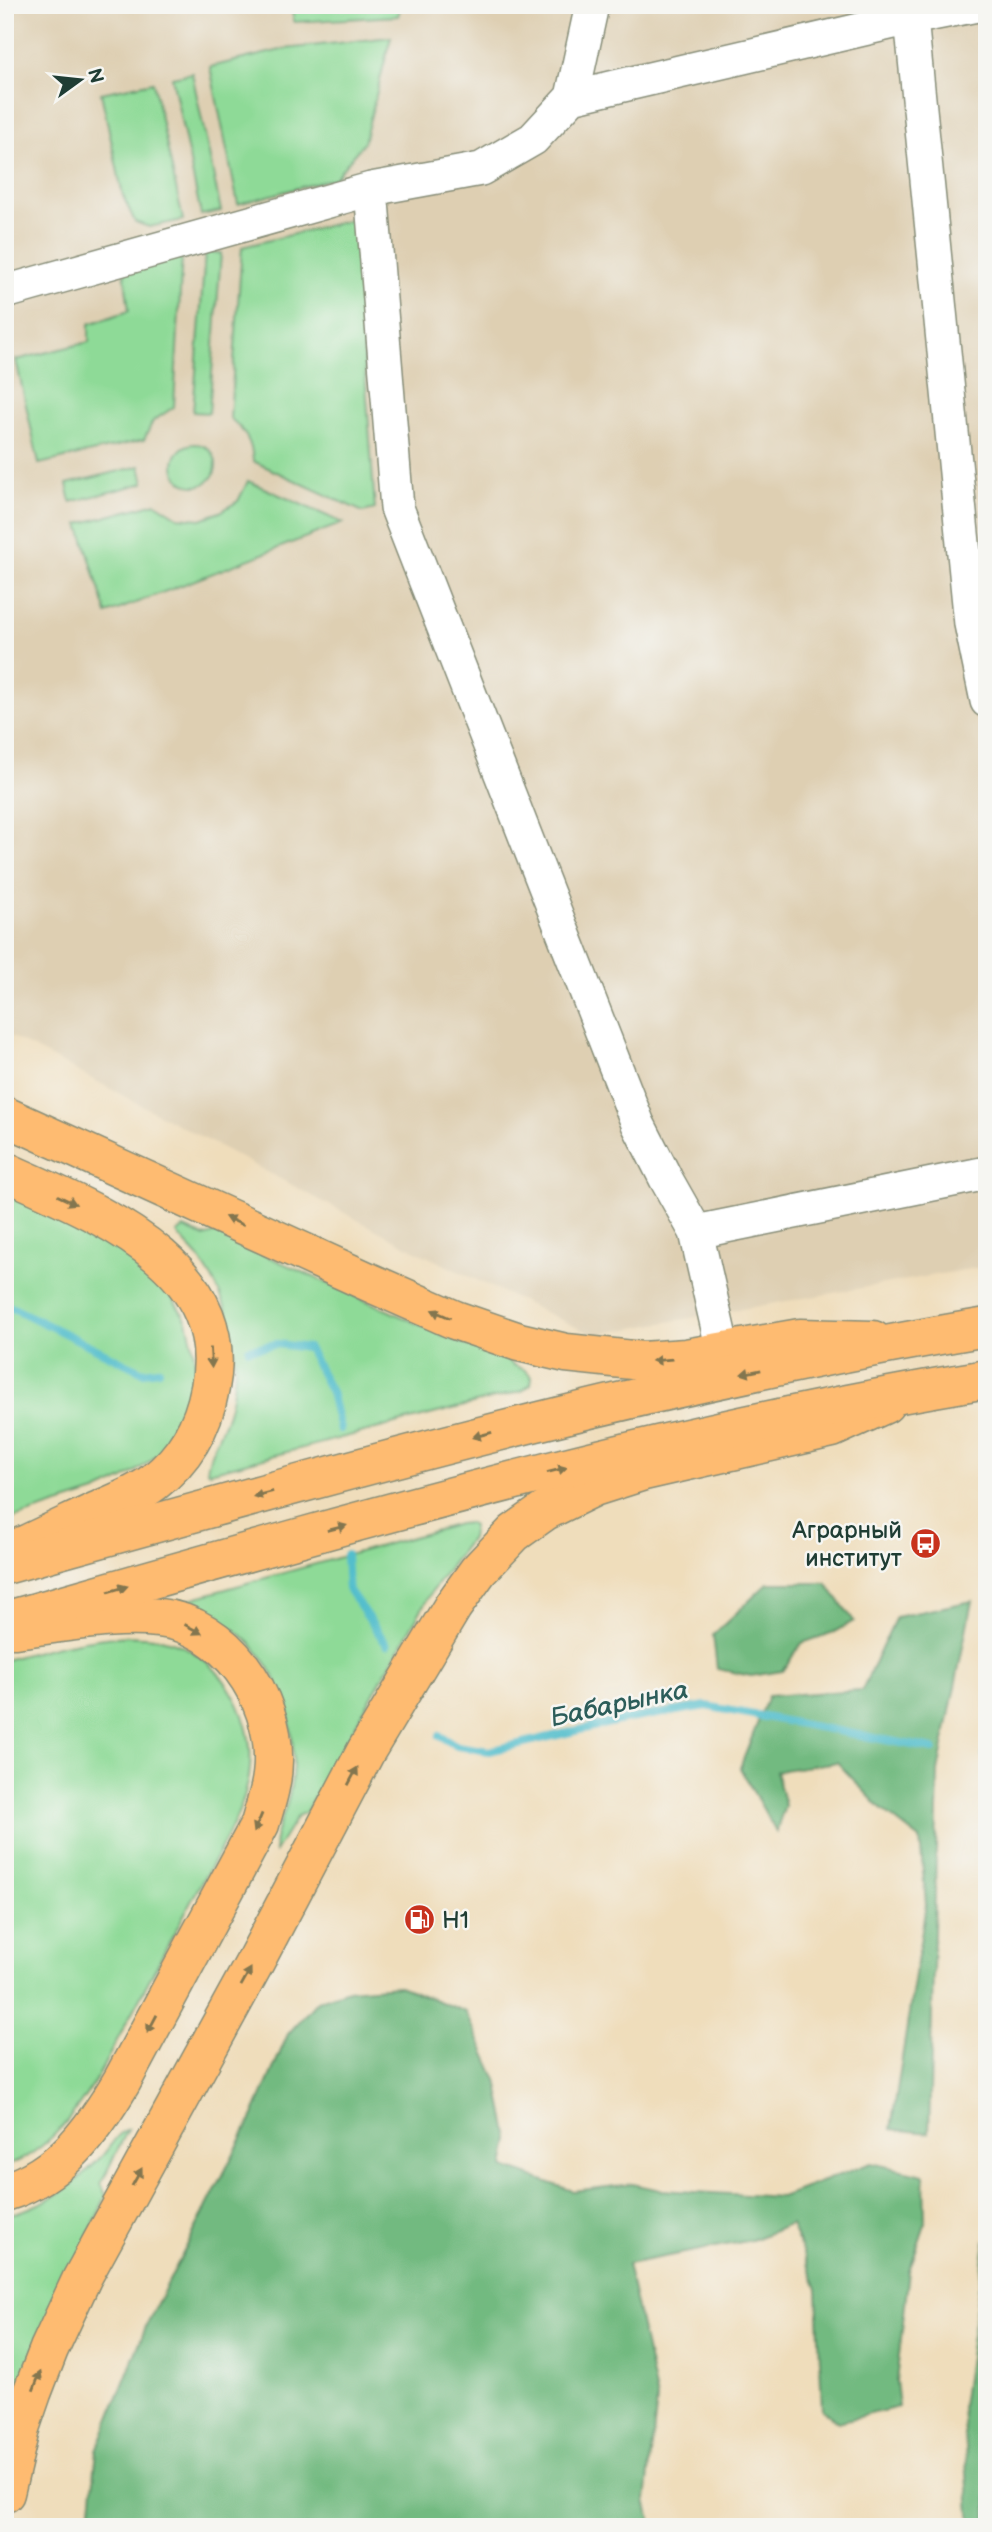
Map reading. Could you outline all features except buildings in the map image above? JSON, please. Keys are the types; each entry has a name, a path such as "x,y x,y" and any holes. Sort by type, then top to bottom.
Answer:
{"main road":[{"path":"5,1116 370,1283 455,1320 519,1342 566,1353 642,1361 686,1358 800,1338 900,1341"},
{"path":"5,1171 100,1215 139,1239 164,1259 183,1279 200,1305 213,1357 207,1405 188,1447 172,1466 153,1483 132,1496 5,1554"},
{"path":"5,1565 487,1434 630,1398 900,1341 987,1326"},
{"path":"5,1621 261,1549 668,1441 987,1379"},
{"path":"5,2493 21,2425 32,2393 49,2348 82,2278 256,1960 366,1751 453,1606 478,1571 514,1533 545,1511 594,1487 644,1471 832,1428 916,1391"},
{"path":"5,1630 129,1617 161,1618 184,1623 208,1637 230,1655 249,1676 264,1707 273,1760 270,1790 260,1824 122,2081 97,2122 67,2156 46,2174 22,2187 5,2192"}],"street":[{"path":"5,292 371,189 481,169 533,139 572,97 592,5"},
{"path":"572,97 977,5"},
{"path":"911,18 987,701"},
{"path":"371,189 397,508 638,1124 696,1231 723,1351"},
{"path":"696,1231 987,1173"}],"shaded area":[{"path":"5,5 987,5 987,1266 593,1335 422,1254 5,1033"}],"green space":[{"path":"291,5 401,5 398,16 294,22"},
{"path":"391,37 364,142 335,178 238,204 210,67 285,49"},
{"path":"192,73 221,211 201,215 172,77"},
{"path":"153,82 183,220 149,227 135,222 123,196 101,93"},
{"path":"354,219 375,509 363,512 253,461 247,437 230,418 242,247"},
{"path":"205,252 221,253 209,413 193,412"},
{"path":"182,254 174,407 153,421 144,440 39,464 16,360 89,342 89,324 129,311 124,270"},
{"path":"195,444 210,450 216,465 210,480 195,486 180,480 174,465 180,450"},
{"path":"140,466 144,483 71,502 67,484"},
{"path":"248,481 343,523 107,614 79,524 156,503 178,517 201,519 238,501"},
{"path":"5,1190 109,1239 160,1279 187,1321 196,1371 186,1415 163,1450 145,1465 124,1479 96,1492 5,1521"},
{"path":"184,1228 204,1237 216,1233 458,1342 506,1358 532,1377 531,1384 522,1391 210,1472 207,1470 208,1462 227,1417 233,1390 235,1370 232,1332 212,1278 177,1233"},
{"path":"469,1523 473,1526 471,1538 432,1591 306,1812 297,1816 275,1852 275,1839 287,1803 293,1752 291,1730 279,1687 269,1667 240,1634 189,1604 190,1599"},
{"path":"768,1583 826,1583 854,1621 834,1632 802,1643 782,1671 751,1676 717,1669 713,1635"},
{"path":"972,1601 938,1771 929,2133 891,2129 926,1904 920,1839 880,1808 837,1762 776,1771 785,1806 776,1832 740,1768 768,1696 862,1690 896,1617"},
{"path":"129,1636 161,1639 181,1646 200,1656 216,1670 229,1687 246,1726 250,1747 247,1785 229,1833 97,2078 69,2118 47,2142 5,2167 5,1660 67,1644"},
{"path":"987,1897 987,1998 980,1916"},
{"path":"399,1986 466,2012 497,2080 509,2139 504,2167 573,2191 633,2184 660,2190 781,2197 871,2163 924,2175 925,2224 909,2271 896,2381 899,2407 838,2422 822,2410 817,2289 791,2224 752,2240 627,2264 657,2399 646,2501 653,2527 89,2527 97,2450 147,2324 253,2116 288,2034 317,2001 348,1990"},
{"path":"128,2129 101,2183 106,2196 5,2428 5,2215 46,2201 70,2185"},
{"path":"985,2242 987,2527 971,2527 962,2407"}],"waterway":[{"name":"Бабарынка","path":"5,1304 143,1372 159,1370"},
{"name":"Бабарынка","path":"249,1349 277,1344 308,1348 331,1392 340,1429"},
{"name":"Бабарынка","path":"346,1555 348,1589 387,1645"},
{"name":"Бабарынка","path":"440,1736 457,1746 489,1751 622,1720 706,1706 933,1749"}],"place":[{"name":"Аграрный институт","path":"925,1544"},
{"name":"Н1","path":"419,1920"}]}
